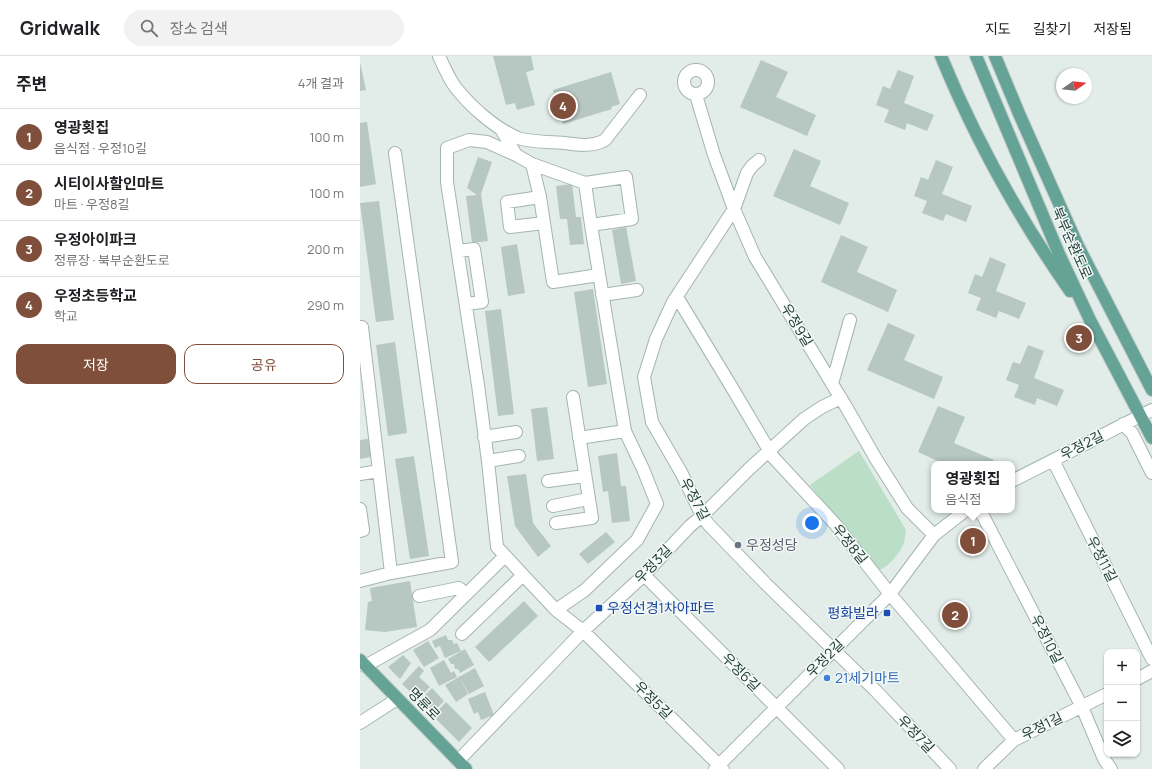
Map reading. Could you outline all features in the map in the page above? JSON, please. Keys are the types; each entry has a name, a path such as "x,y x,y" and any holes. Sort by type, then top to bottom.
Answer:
{"main road":[{"path":"941,56 959,99 1010,195 1057,272 1090,320"},
{"name":"북부순환도로","path":"976,56 1059,254 1090,320 1152,438"},
{"name":"북부순환도로","path":"995,56 1026,130 1078,246 1152,390"},
{"name":"명륜로","path":"363,663 462,765"}],"street":[{"path":"439,56 445,70 456,88 480,112 501,129 520,138 577,144 598,144 605,140 640,95"},
{"name":"우정9길","path":"696,95 714,155 734,209 755,257 907,508 934,535"},
{"path":"501,129 516,155 532,164 585,183 626,176 632,219 591,225"},
{"name":"우정5길","path":"516,155 487,142 469,140 447,148 447,182 478,385 497,547 556,610 583,631 719,768"},
{"path":"360,581 391,573 452,562 395,153"},
{"name":"우정7길","path":"759,160 747,173 734,209 677,297 656,339 644,377 652,422 682,474 702,516 766,584 834,649 950,769"},
{"path":"532,164 540,197 553,282 599,276"},
{"path":"556,610 585,590 637,540 657,504 643,469 625,431 585,183"},
{"path":"540,197 507,202 510,227 544,223"},
{"path":"458,251 474,249 481,295 482,302 466,304"},
{"path":"602,294 637,290"},
{"name":"우정8길","path":"677,297 770,451 772,457 836,525 890,594 1014,740"},
{"path":"832,384 850,320"},
{"path":"360,327 362,327 366,415 379,471 391,573"},
{"path":"556,523 592,518 573,397"},
{"name":"우정3길","path":"462,765 583,631 644,575 690,526 804,419 822,407 841,398"},
{"name":"우정2길","path":"1015,479 1152,410"},
{"path":"1123,424 1132,433 1152,473"},
{"path":"579,438 625,431"},
{"path":"484,437 516,432"},
{"path":"488,461 519,456"},
{"name":"우정11길","path":"1053,460 1152,659"},
{"path":"360,474 379,471"},
{"path":"548,481 585,476"},
{"path":"553,506 588,499"},
{"path":"360,509 363,530 360,531"},
{"name":"우정2길","path":"719,768 776,707 890,594 934,535 962,513"},
{"name":"우정10길","path":"982,513 1082,707 1104,759 1111,769"},
{"path":"363,663 430,630 505,556"},
{"path":"462,634 523,575"},
{"name":"우정6길","path":"644,575 838,769"},
{"path":"419,596 459,588 466,594"},
{"path":"1140,677 1152,671"},
{"name":"우정1길","path":"984,769 1014,740 1104,696"},
{"path":"360,723 397,699"}],"green space":[{"path":"859,451 906,530 904,543 900,551 891,562 880,570 875,568 810,485"}],"building":[{"path":"493,56 531,56 534,70 526,72 535,105 517,110 515,103 506,105"},
{"path":"761,60 788,72 776,97 816,115 807,136 740,107"},
{"path":"360,62 366,90 360,91"},
{"path":"898,70 914,76 904,103 934,115 927,131 907,123 905,130 884,122 889,110 876,105 883,86 890,89"},
{"path":"611,72 620,104 611,107 612,109 563,124 553,90"},
{"path":"367,122 376,184 360,187 360,123"},
{"path":"794,149 821,161 810,186 849,203 840,225 773,196"},
{"path":"478,157 492,162 481,194 488,241 472,243 466,196 477,195 467,188"},
{"path":"936,160 953,167 942,194 972,206 966,222 946,214 943,221 922,213 927,201 914,196 921,177 928,180"},
{"path":"572,184 576,217 581,217 584,244 570,245 567,219 560,219 556,186"},
{"path":"379,201 394,320 376,322 360,203"},
{"path":"626,227 636,281 621,284 612,230"},
{"path":"841,235 868,247 857,272 897,290 888,312 821,282"},
{"path":"517,244 525,293 508,296 501,247"},
{"path":"990,257 1006,264 996,291 1026,303 1019,319 999,311 996,318 976,310 981,298 968,293 975,274 982,277"},
{"path":"593,289 607,384 588,387 574,292"},
{"path":"501,309 514,414 498,416 485,311"},
{"path":"888,323 915,335 904,360 943,377 934,399 867,370"},
{"path":"395,342 407,433 388,436 376,345"},
{"path":"1028,345 1044,351 1034,378 1064,390 1057,406 1037,398 1035,405 1014,397 1019,385 1006,380 1013,362 1020,364"},
{"path":"938,406 965,417 954,443 994,460 938,461 918,452"},
{"path":"547,407 554,459 537,461 531,409"},
{"path":"368,439 371,457 360,459 360,440"},
{"path":"617,453 621,486 626,486 630,521 612,523 608,491 603,492 598,456"},
{"path":"414,456 429,556 410,559 395,459"},
{"path":"526,474 533,523 551,546 538,557 515,526 507,476"},
{"path":"606,532 615,542 588,564 579,554"},
{"path":"410,581 417,627 385,632 365,630 368,602 372,601 370,588"},
{"path":"524,601 538,616 489,662 475,647"},
{"path":"446,635 448,640 452,640 454,644 457,643 461,651 445,658 440,646 435,648 432,641"},
{"path":"428,641 439,658 424,667 413,650"},
{"path":"465,649 474,665 460,673 458,669 455,669 454,664 451,664 448,659"},
{"path":"403,655 411,663 400,679 388,667"},
{"path":"444,660 451,673 454,671 457,677 439,686 430,668"},
{"path":"419,666 424,671 419,677 430,687 418,699 402,684"},
{"path":"475,668 484,686 469,694 459,677"},
{"path":"459,677 468,694 456,702 445,685"},
{"path":"432,688 444,701 432,713 419,701"},
{"path":"485,692 494,715 481,720 478,712 474,714 468,699"},
{"path":"446,702 472,728 459,742 433,716"}],"place":[{"name":"우정초등학교","path":"563,106"},
{"name":"우정아이파크","path":"1079,338"},
{"name":"영광횟집","path":"973,541"},
{"name":"우정성당","path":"738,545"},
{"name":"우정선경1차아파트","path":"599,608"},
{"name":"평화빌라","path":"887,613"},
{"name":"시티이사할인마트","path":"955,615"},
{"name":"21세기마트","path":"827,678"}]}
